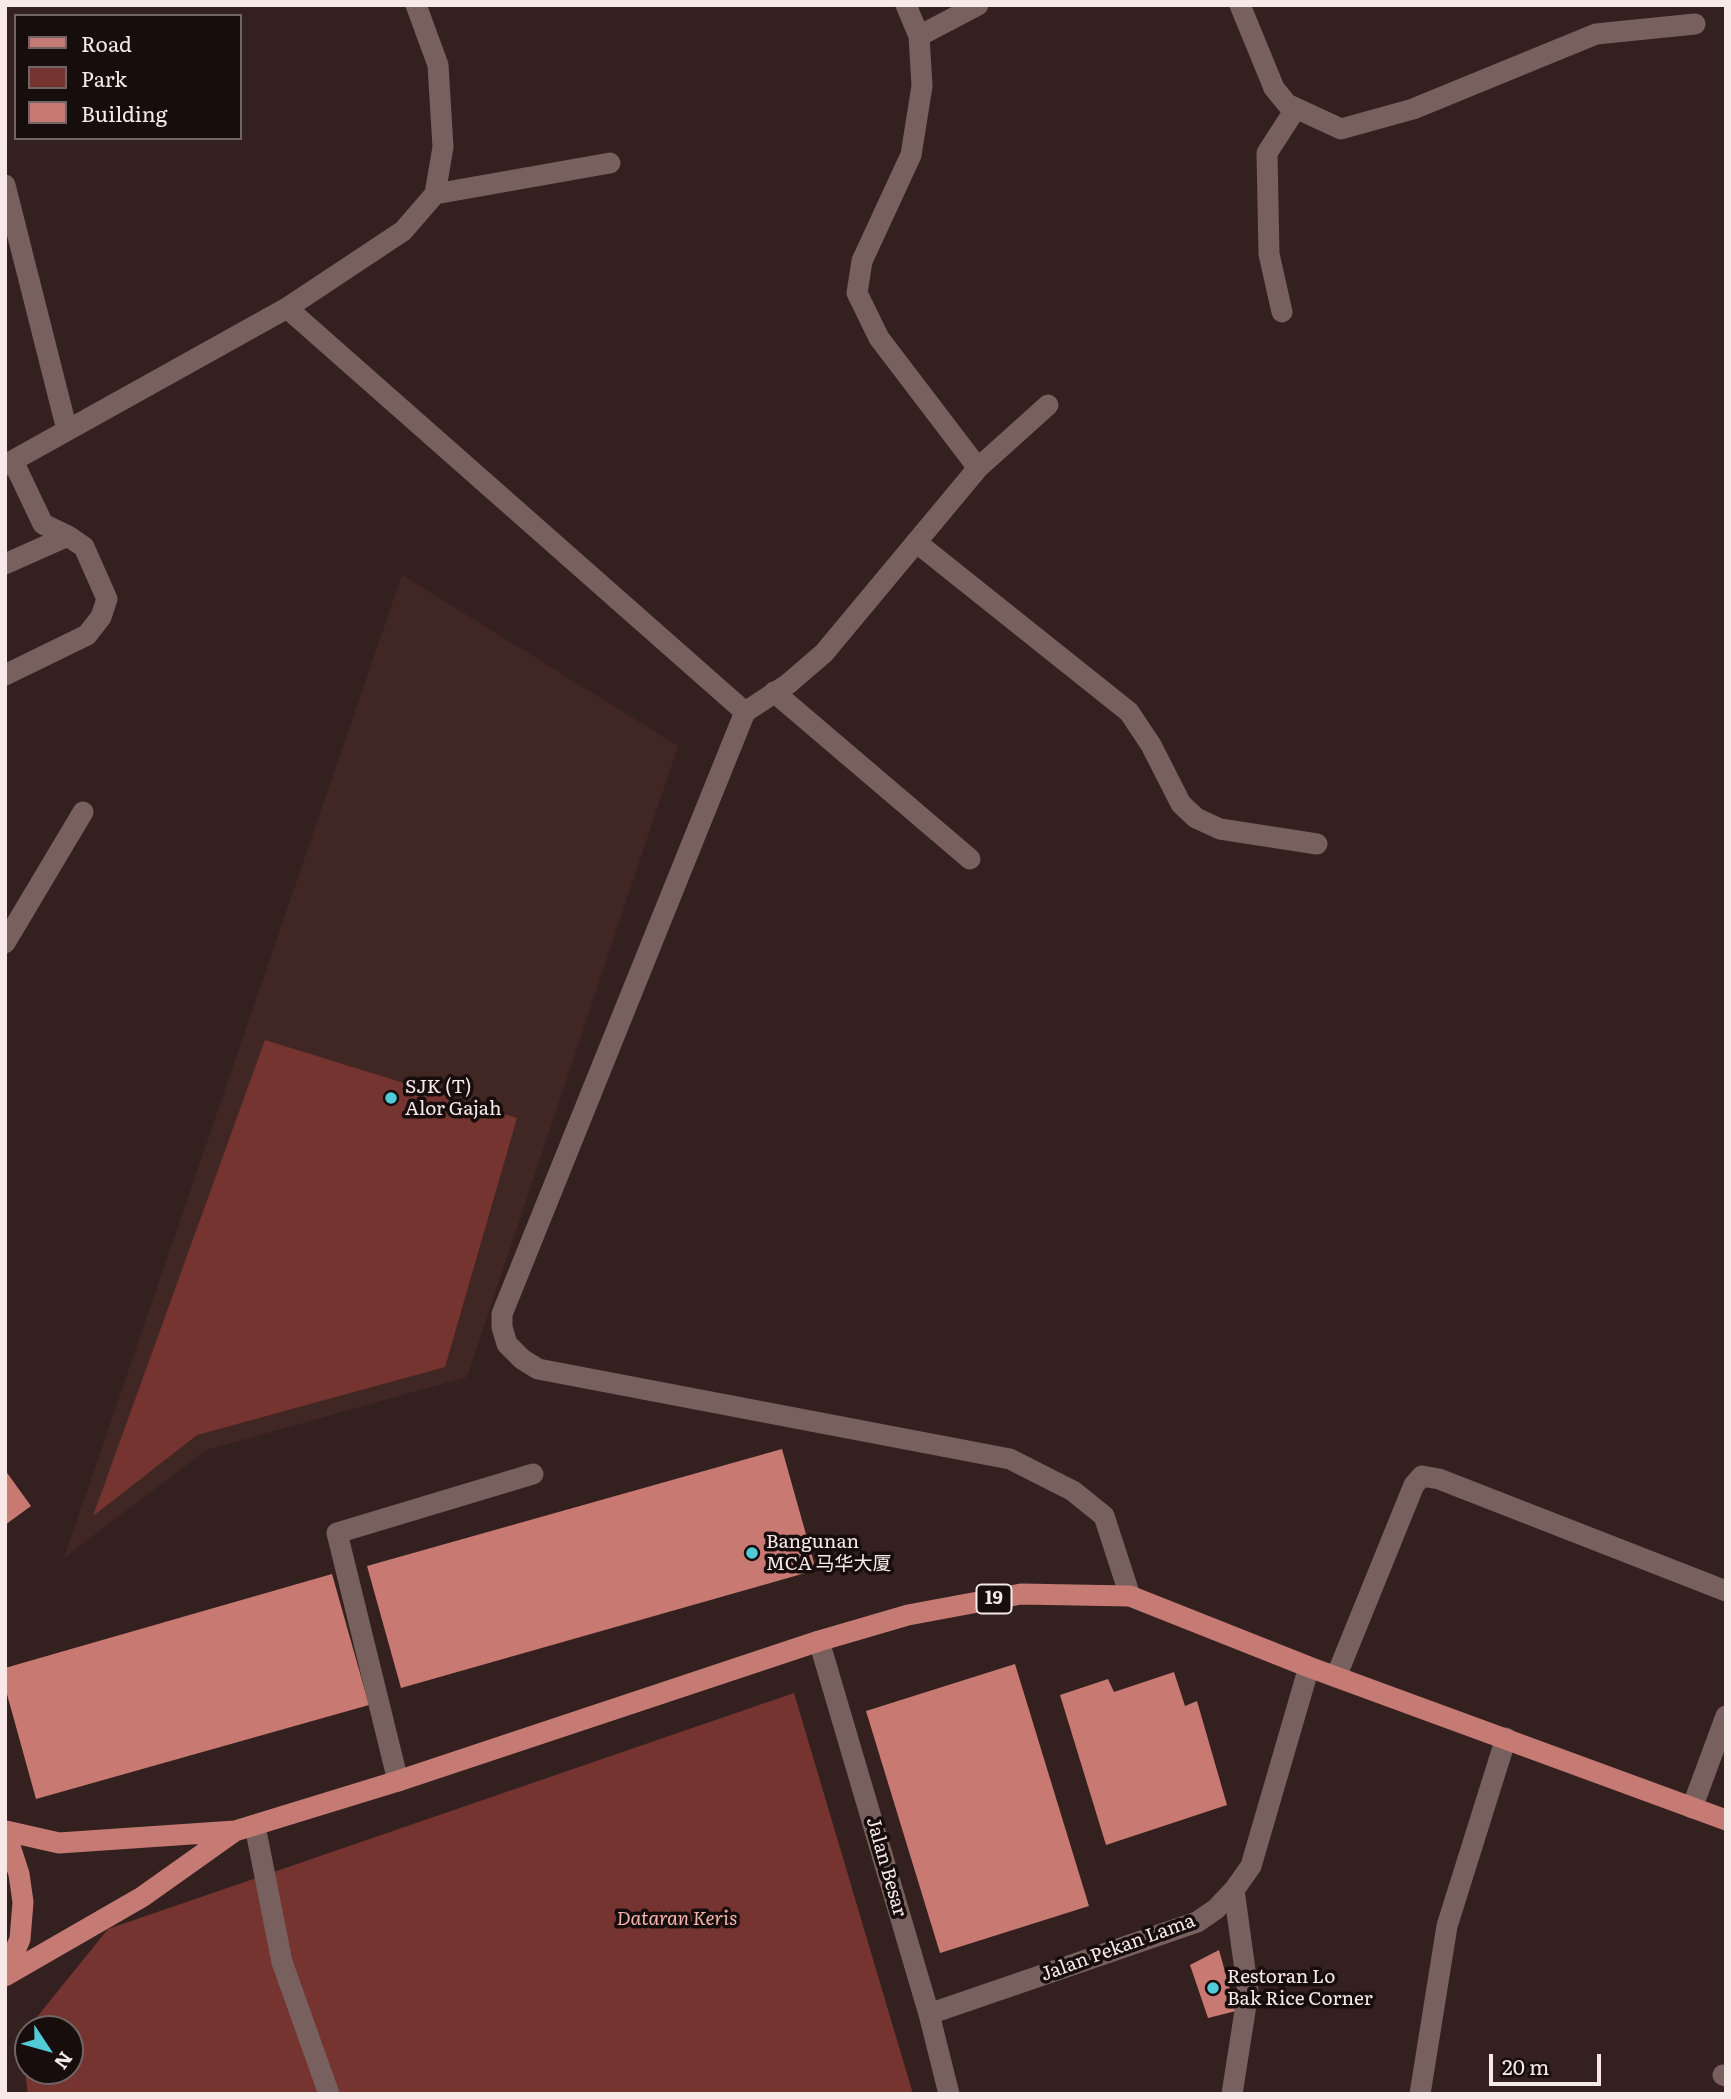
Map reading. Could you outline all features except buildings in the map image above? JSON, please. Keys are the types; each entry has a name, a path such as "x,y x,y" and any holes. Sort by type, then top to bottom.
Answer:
{"main road":[{"name":"19","path":"245,1829 819,1641 908,1615 1021,1594 1130,1596 1309,1667 1726,1820"},
{"path":"5,1831 59,1843 245,1829"},
{"path":"5,1975 142,1897 245,1829"},
{"path":"5,1831 19,1874 23,1902 20,1939 5,1975"}],"street":[{"path":"5,675 87,635 102,617 107,599 83,547 43,524 9,463 287,307 403,231 435,194 443,147 438,65 416,5"},
{"path":"906,5 919,36 922,86 911,155 862,261 857,293 879,338 978,468"},
{"path":"919,36 978,5"},
{"path":"1240,5 1274,88 1287,104 1341,129 1413,109 1596,34 1695,24"},
{"path":"1282,312 1269,254 1267,153 1296,108"},
{"path":"435,194 610,163"},
{"path":"5,185 67,430"},
{"path":"287,307 745,712"},
{"path":"1048,405 978,468 824,653 788,684 745,712 502,1314 502,1328 507,1344 522,1359 538,1368 1010,1459 1073,1491 1104,1517 1130,1596"},
{"path":"5,564 68,536"},
{"path":"916,542 1129,712 1151,745 1181,804 1196,818 1220,828 1317,844"},
{"path":"774,692 970,859"},
{"path":"5,943 83,812"},
{"path":"398,1781 337,1533 533,1474"},
{"path":"1336,1677 1414,1485 1422,1476 1439,1479 1726,1591"},
{"name":"Jalan Besar","path":"819,1641 929,2014 949,2094"},
{"name":"Jalan Pekan Lama","path":"929,2014 1197,1922 1216,1909 1251,1866 1309,1667"},
{"path":"1692,1808 1726,1716"},
{"path":"1420,2094 1447,1926 1506,1738"},
{"path":"245,1829 282,1962 329,2094"},
{"path":"1232,2094 1248,1992 1234,1890"}],"shaded area":[{"name":"SJK (T) Alor Gajah","path":"402,575 678,746 467,1377 206,1450 64,1558"}],"green space":[{"path":"265,1040 517,1118 445,1367 197,1435 93,1516"},
{"name":"Dataran Keris","path":"794,1693 913,2094 28,2094 27,2085 84,2085 84,2015 39,2015 108,1929"}],"place":[{"name":"SJK (T) Alor Gajah","path":"391,1098"},
{"name":"Bangunan MCA 马华大厦","path":"752,1553"},
{"name":"Restoran Lo Bak Rice Corner","path":"1213,1988"}]}
